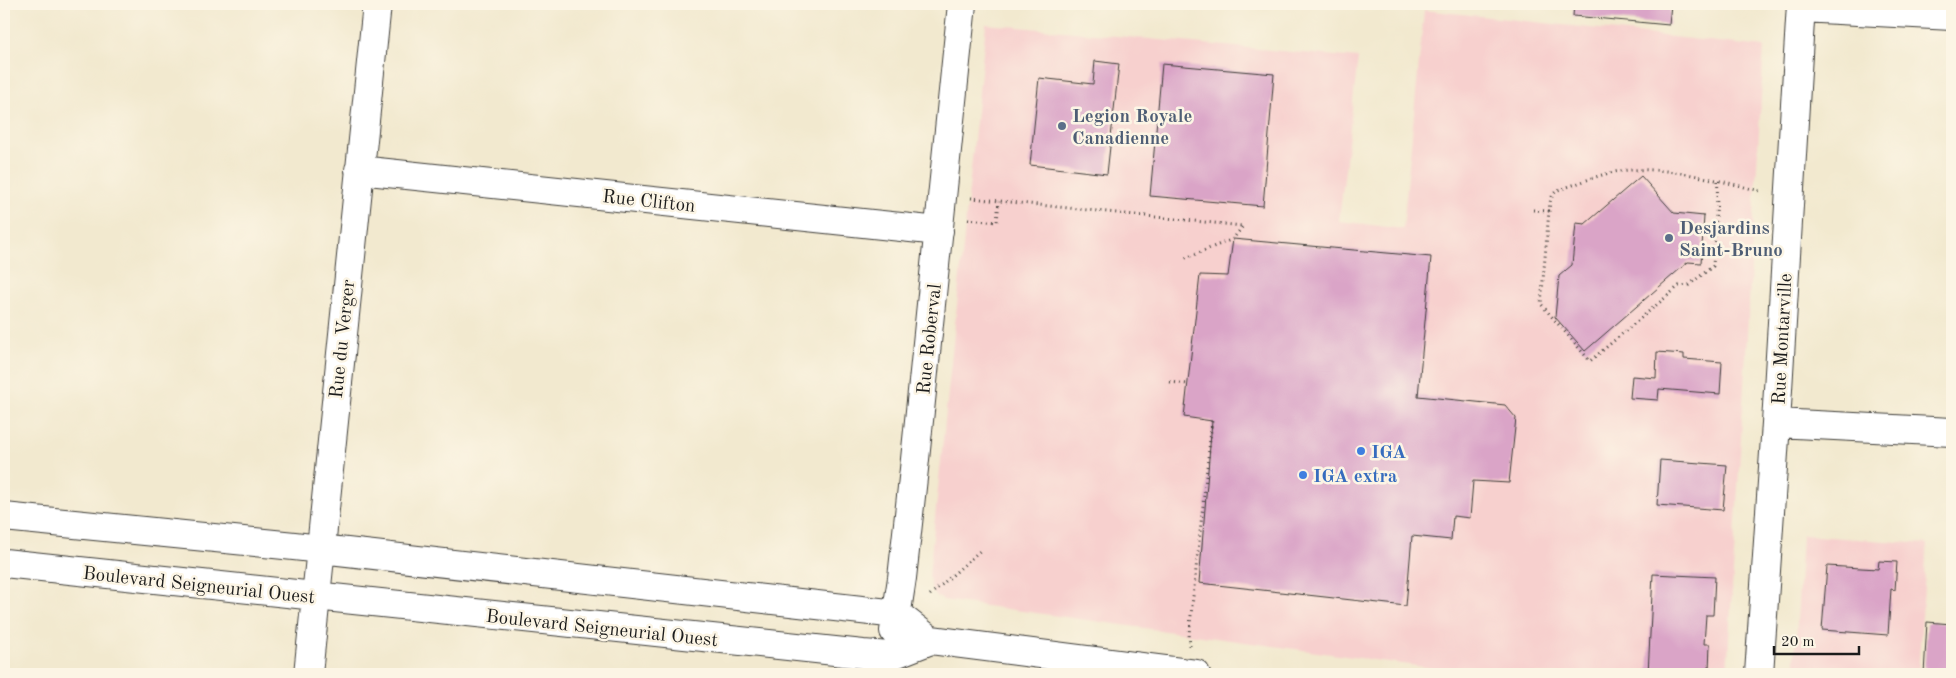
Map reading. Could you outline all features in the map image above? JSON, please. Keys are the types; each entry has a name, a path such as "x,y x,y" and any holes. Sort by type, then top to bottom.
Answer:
{"street":[{"name":"Rue du Verger","path":"308,674 376,4"},
{"name":"Rue Roberval","path":"889,665 914,469 951,225 962,4"},
{"path":"1801,6 1952,16"},
{"name":"Rue Montarville","path":"1759,674 1801,6"},
{"name":"Rue Clifton","path":"359,170 951,225"},
{"path":"1776,423 1952,432"},
{"path":"4,517 320,549 897,614 929,640"},
{"name":"Boulevard Seigneurial Ouest","path":"4,563 316,597 889,665 929,640 1196,674"}],"path":[{"path":"1718,181 1713,266 1689,286 1679,286 1590,361 1541,304 1551,197 1558,190 1617,171 1631,170 1660,172 1718,181 1760,191"},
{"path":"965,198 1243,226 1233,239 1183,259"},
{"path":"951,225 997,222 999,201"},
{"path":"1533,210 1549,211"},
{"path":"1170,382 1188,384"},
{"path":"1189,634 1212,421"},
{"path":"930,595 982,549"}],"shaded area":[{"path":"1424,10 1764,47 1727,674 1474,674 943,600 932,592 929,576 986,24 1358,58 1339,221 1403,229"},
{"path":"1802,535 1927,544 1918,674 1794,674"}],"building":[{"path":"1574,4 1671,4 1669,25 1573,16"},
{"path":"1095,61 1119,64 1107,174 1030,165 1039,78 1093,84"},
{"path":"1162,64 1274,74 1263,206 1150,196"},
{"path":"1641,176 1674,213 1704,216 1701,263 1688,262 1585,351 1555,317 1559,276 1572,265 1576,223 1585,224"},
{"name":"IGA","path":"1233,239 1431,257 1418,396 1505,405 1516,418 1509,483 1473,481 1470,518 1453,516 1451,540 1412,536 1406,606 1199,583 1212,421 1184,417 1200,275 1228,276"},
{"path":"1657,352 1684,354 1684,359 1722,362 1720,394 1659,389 1658,400 1630,398 1632,376 1656,378"},
{"path":"1660,460 1727,465 1723,510 1657,505"},
{"path":"1879,561 1897,562 1895,590 1891,589 1888,635 1822,630 1827,566 1878,569"},
{"path":"1653,574 1715,577 1713,615 1706,615 1704,644 1710,644 1709,670 1704,674 1648,674"},
{"path":"1927,622 1952,624 1952,674 1924,674"}],"place":[{"name":"Legion Royale Canadienne","path":"1062,126"},
{"name":"Desjardins Saint-Bruno","path":"1669,238"},
{"name":"IGA","path":"1361,451"},
{"name":"IGA extra","path":"1303,475"}]}
